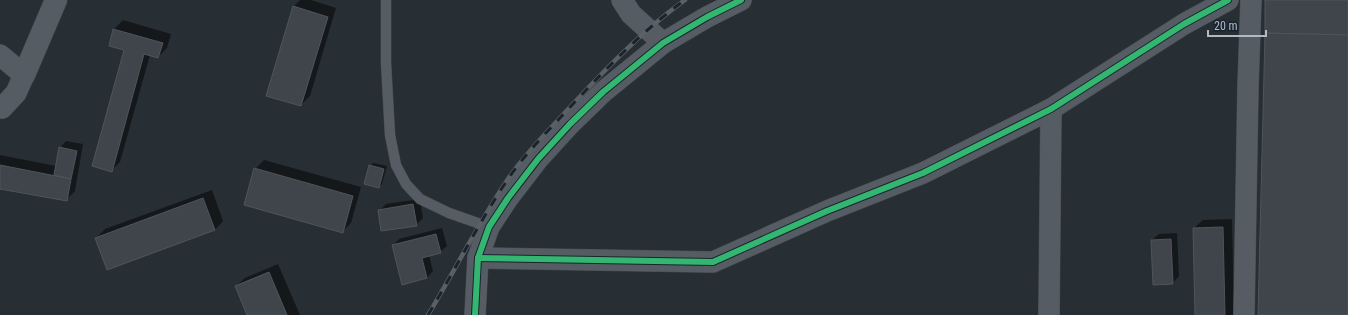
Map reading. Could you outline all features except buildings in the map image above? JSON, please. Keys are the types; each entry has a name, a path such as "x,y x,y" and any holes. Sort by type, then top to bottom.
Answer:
{"street":[{"path":"0,108 2,108 16,93 56,0"},
{"path":"622,0 631,14 663,42"},
{"path":"475,315 478,258 489,227 508,198 538,159 570,124 603,92 663,42 741,0"},
{"path":"478,258 712,262 827,211 923,173 1051,109 1184,24 1228,0"},
{"path":"1244,315 1248,86 1252,0"},
{"path":"0,55 24,75"},
{"path":"1049,315 1051,109"}],"lane":[{"path":"386,0 386,63 390,128 396,165 406,184 420,199 448,213 489,227"}],"railway":[{"path":"428,315 487,212 508,179 539,140 619,56 651,27 685,0"}],"cycle path":[{"path":"475,315 478,258 489,227 508,198 538,159 570,124 603,92 663,43 707,17 741,0"},
{"path":"478,258 713,262 827,211 923,173 1051,109 1184,24 1228,0"}]}
